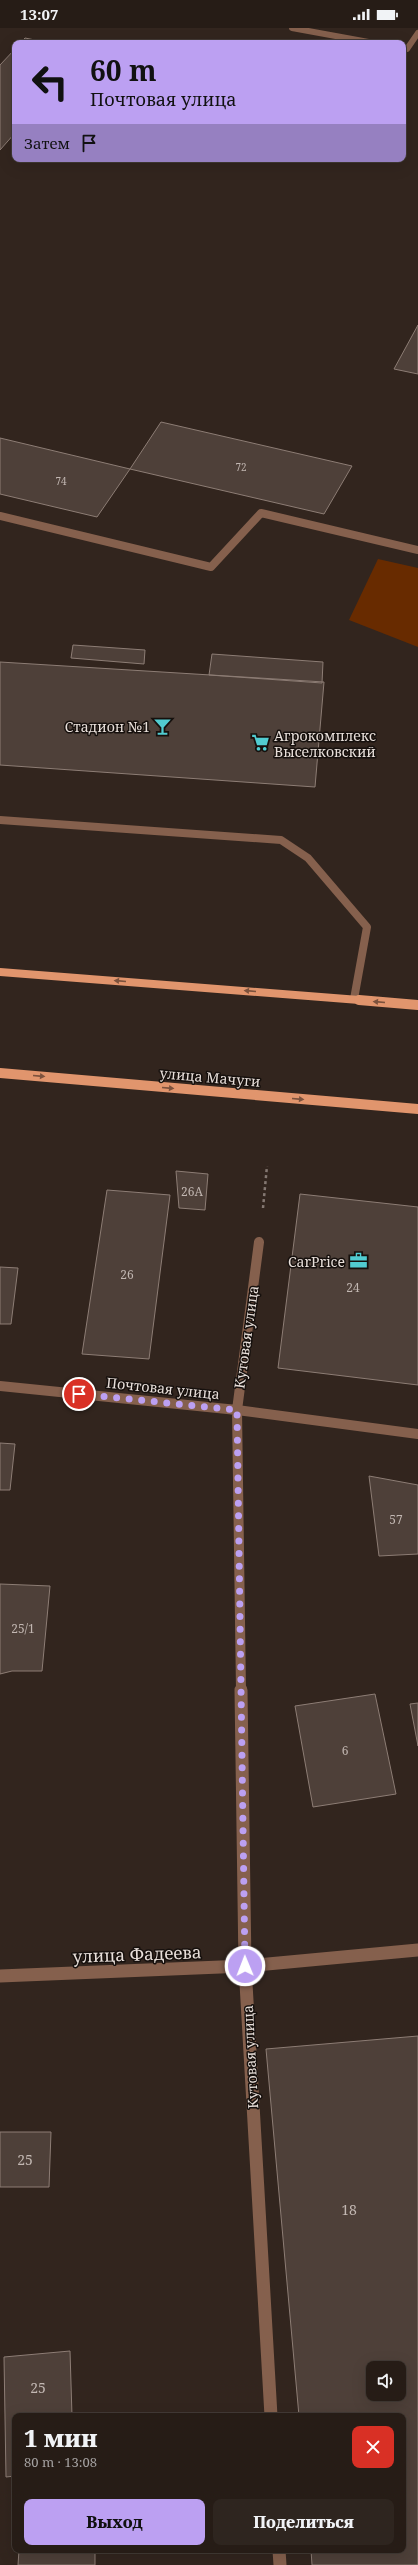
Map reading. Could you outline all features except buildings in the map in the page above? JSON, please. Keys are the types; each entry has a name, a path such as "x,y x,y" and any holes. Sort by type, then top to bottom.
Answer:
{"main road":[{"path":"0,972 418,1005"},
{"name":"улица Мачуги","path":"0,1073 418,1109"}],"street":[{"path":"292,28 358,40"},
{"path":"406,49 418,33"},
{"path":"0,516 211,567 260,513 418,550"},
{"path":"0,820 281,840 308,858 367,927 354,999"},
{"name":"Кутовая улица","path":"259,1242 237,1410 245,1966 271,2413"},
{"name":"Почтовая улица","path":"0,1386 237,1410 418,1434"},
{"name":"улица Фадеева","path":"0,1976 245,1966 418,1950"},
{"path":"279,2553 280,2565"}],"path":[{"path":"259,1242 267,1166"}],"shaded area":[{"path":"378,559 418,568 418,647 349,620"}],"place":[{"name":"Стадион №1","path":"163,726"},
{"name":"Агрокомплекс Выселковский","path":"261,743"},
{"name":"CarPrice","path":"358,1261"}],"route":[{"path":"79,1394 237,1410 245,1966"}]}
